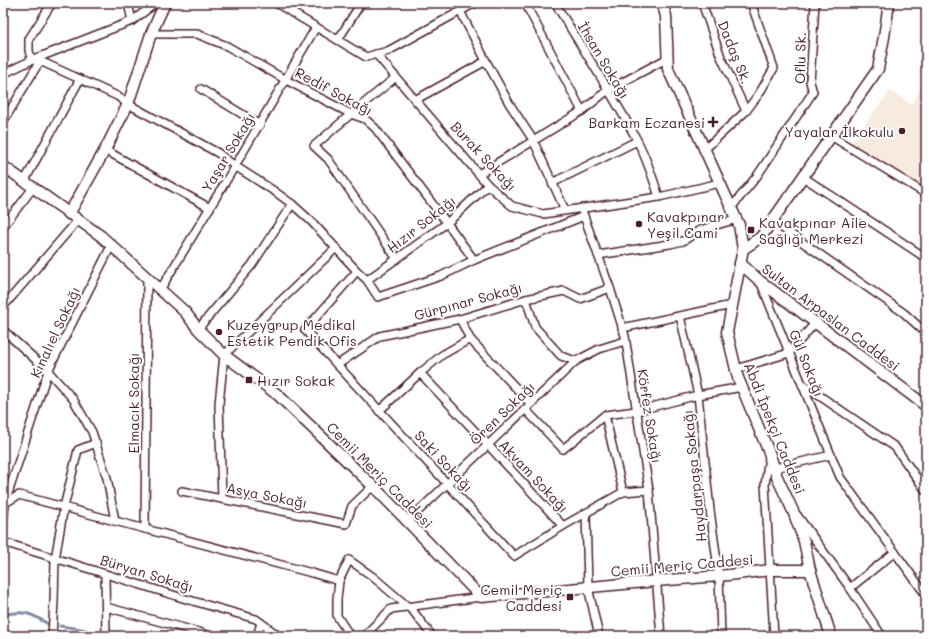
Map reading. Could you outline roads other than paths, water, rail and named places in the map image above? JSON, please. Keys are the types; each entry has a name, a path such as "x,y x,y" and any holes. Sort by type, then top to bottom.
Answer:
{"street":[{"path":"32,60 29,51 29,39 52,3"},
{"path":"128,3 132,21"},
{"path":"3,74 32,60 132,21 156,3"},
{"path":"3,307 74,217 128,104 151,34 166,3"},
{"path":"276,3 366,57 388,51 476,3"},
{"path":"292,12 294,3"},
{"path":"338,40 361,3"},
{"path":"525,3 582,111"},
{"name":"İhsan Sokağı","path":"555,3 637,141 659,197"},
{"name":"Abdi İpekçi Caddesi","path":"662,3 666,16 668,69 739,225 743,248 727,332 738,378 770,455 777,476 793,510 804,541 810,570 831,636"},
{"name":"Dadaş Sk.","path":"702,3 722,57 746,111"},
{"path":"705,149 746,111 759,94 774,68 752,3"},
{"name":"Oflu Sk.","path":"731,208 757,176 813,92 810,82 815,3"},
{"path":"743,248 761,237 878,69 888,3"},
{"path":"460,11 486,61 533,140 565,210"},
{"name":"Yaşar Sokağı","path":"160,290 260,125 316,27"},
{"name":"Redif Sokağı","path":"151,34 197,34 227,46 286,80 351,114 365,119 374,128 474,260"},
{"name":"Burak Sokağı","path":"376,54 488,185 512,206 543,214 659,197 720,183"},
{"path":"479,174 582,111 608,90 668,58"},
{"path":"32,60 40,62 117,96 128,104 218,153 235,166 274,191 292,204 311,221 367,280 378,297 441,276 474,260 584,216"},
{"path":"416,100 486,61"},
{"path":"3,122 40,62"},
{"path":"396,77 314,146 328,159 397,259"},
{"path":"24,182 80,80"},
{"path":"201,89 260,125"},
{"path":"831,136 926,194"},
{"path":"552,183 637,141"},
{"path":"105,150 210,208"},
{"name":"Cemii Meriç Caddesi","path":"3,166 101,236 185,312 198,329 224,355 278,395 373,486 481,597 771,570 810,570"},
{"path":"803,176 926,258"},
{"name":"Hızır Sokağı","path":"367,280 447,223 488,185"},
{"path":"3,227 33,188"},
{"path":"198,329 252,265 292,204"},
{"name":"Körfez Sokağı","path":"581,208 610,288 625,341 649,490 661,636"},
{"path":"598,256 683,241 700,230 737,219"},
{"path":"772,221 904,313 926,333"},
{"name":"Kınalıel Sokağı","path":"3,524 4,503 48,371 111,246"},
{"path":"222,499 219,404 224,355 336,248"},
{"name":"Sultan Arpaslan Caddesi","path":"740,263 760,281 926,406"},
{"name":"Saki Sokağı","path":"357,271 305,330 514,556 563,526 624,492 649,490"},
{"name":"Elmacık Sokağı","path":"145,529 147,278"},
{"name":"Gül Sokağı","path":"760,281 840,477 926,595"},
{"name":"Gürpınar Sokağı","path":"337,365 380,336 460,319 526,299 564,291 580,299 610,288"},
{"path":"526,299 536,327 561,356 576,360"},
{"path":"622,328 732,305"},
{"name":"Haydarpaşa Sokağı","path":"680,316 698,395 710,510 719,576 721,636"},
{"path":"460,319 470,339 564,449 606,415 636,411 698,395 742,387"},
{"path":"736,369 789,353 815,323"},
{"path":"3,330 48,371 72,399 92,432 107,478 115,521"},
{"path":"379,410 442,355 470,339"},
{"name":"Ören Sokağı","path":"408,521 576,360 599,349 625,341"},
{"name":"Akvam Sokağı","path":"420,373 563,526"},
{"path":"802,384 895,447 926,491"},
{"path":"606,415 624,492"},
{"path":"52,636 55,559 64,507 78,450 96,443"},
{"path":"770,455 765,484 774,636"},
{"path":"775,468 831,455"},
{"name":"Asya Sokağı","path":"182,491 346,524 352,506 373,486"},
{"path":"4,503 20,495 339,581"},
{"path":"793,510 850,588 882,636"},
{"path":"586,514 588,587 599,636"},
{"name":"Büryan Sokağı","path":"3,542 186,599 256,619 279,636"},
{"path":"850,588 895,552"},
{"path":"350,636 337,616 339,581 349,560 372,576 413,611 432,636"},
{"path":"106,574 106,636"},
{"path":"364,636 392,609 481,597"},
{"path":"106,607 202,633 208,636"},
{"path":"257,636 261,623"}],"waterway":[{"path":"3,615 22,613 37,617 48,624"},
{"path":"60,626 81,629 99,634"}],"place":[{"name":"Barkam Eczanesi","path":"713,122"},
{"name":"Yayalar İlkokulu","path":"902,131"},
{"name":"Kavakpınar Yeşil Cami","path":"639,224"},
{"name":"Kavakpınar Aile Sağlığı Merkezi","path":"751,230"},
{"name":"Kuzeygrup Medikal Estetik Pendik Ofis","path":"219,332"},
{"name":"Hızır Sokak","path":"249,380"},
{"name":"Cemil Meriç Caddesi","path":"570,597"}]}
